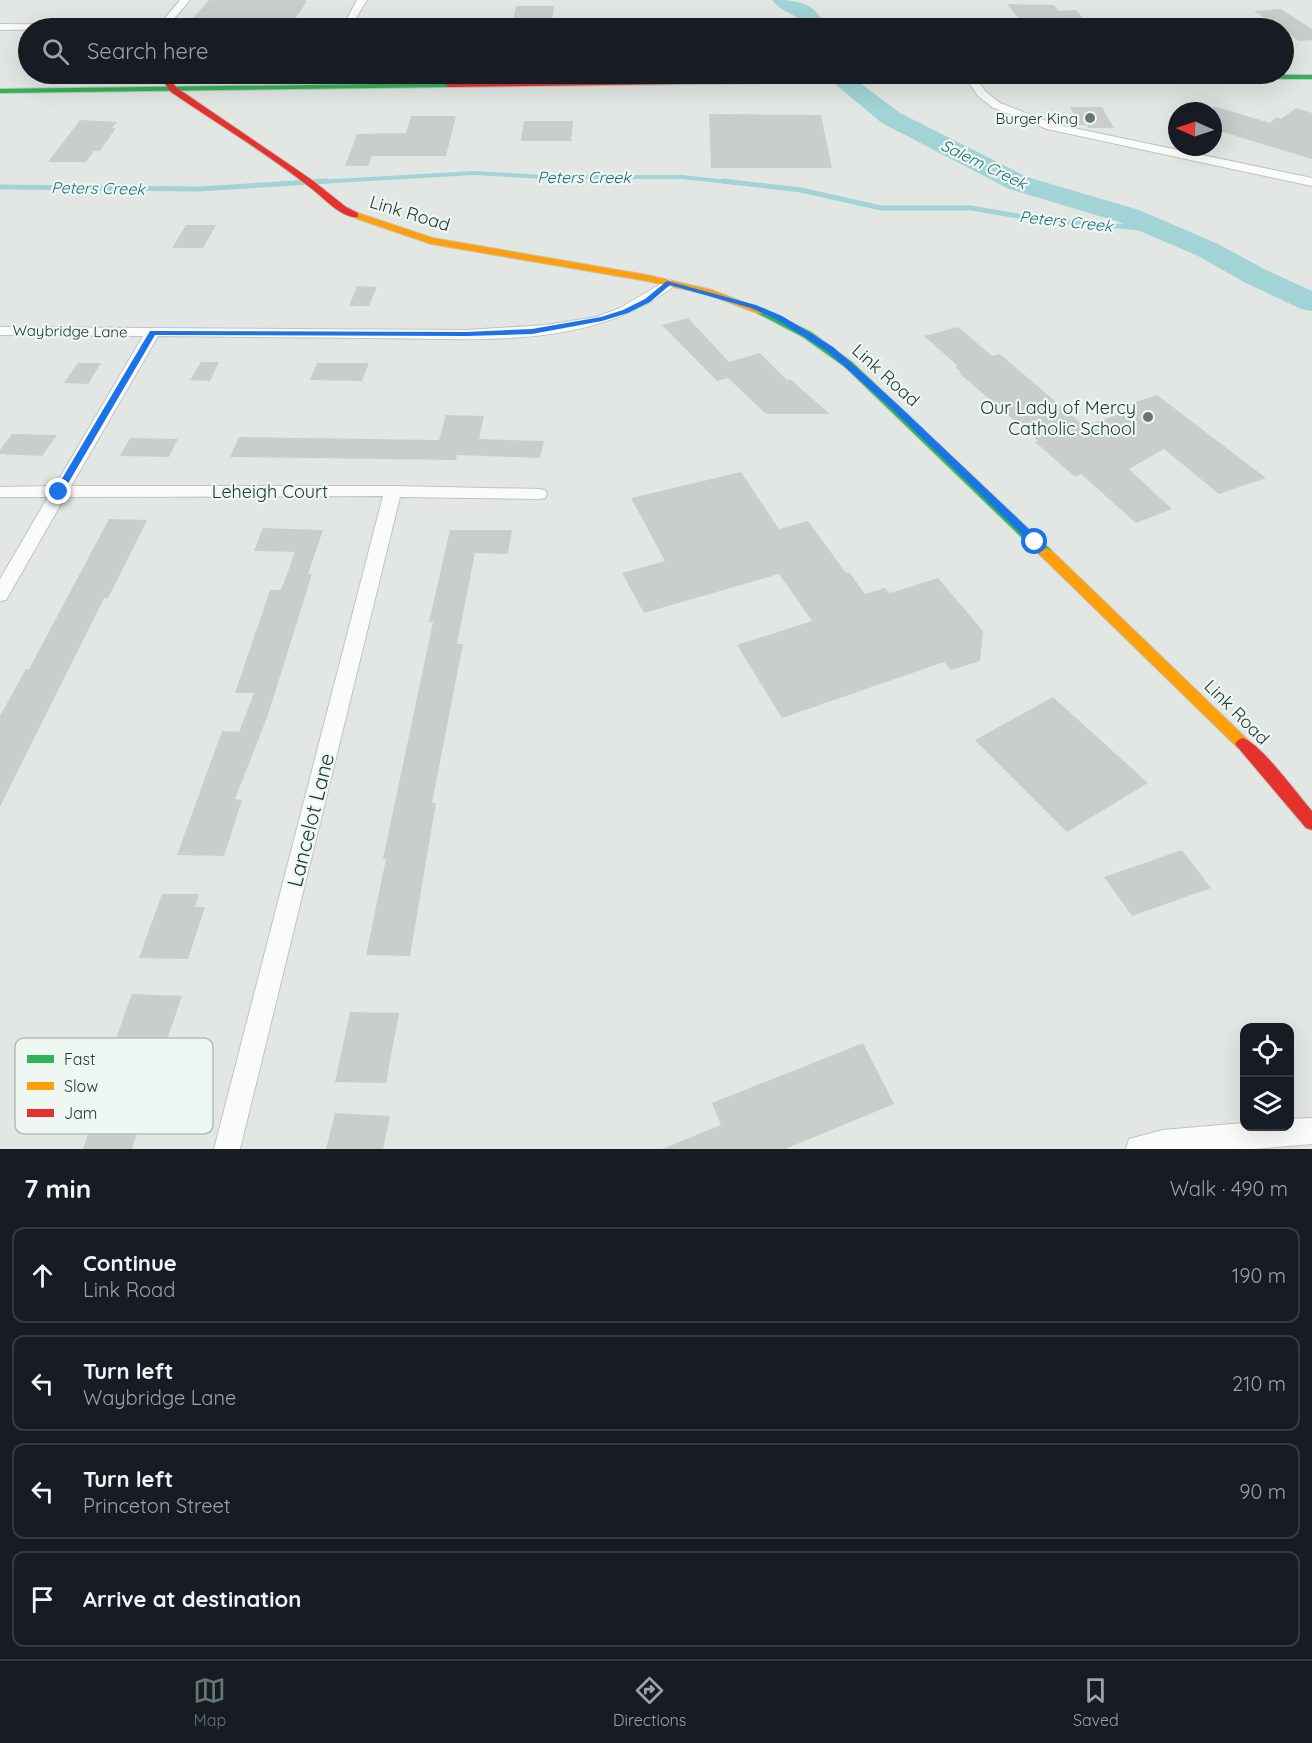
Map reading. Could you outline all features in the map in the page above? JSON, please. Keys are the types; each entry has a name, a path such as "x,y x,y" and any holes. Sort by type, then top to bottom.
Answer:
{"main road":[{"path":"1294,65 1312,66"},
{"path":"0,77 18,77"},
{"path":"1294,77 1312,77"},
{"name":"Link Road","path":"169,84 174,90 309,182 343,209 363,219 431,241 669,283 712,294 779,318 837,355 910,421 1188,690 1262,763 1312,823"},
{"path":"0,91 174,90 335,84"}],"street":[{"path":"170,18 185,0"},
{"path":"352,18 362,0"},
{"path":"0,27 18,27"},
{"path":"975,84 982,94 1000,107 1051,127 1312,182"},
{"name":"Waybridge Lane","path":"0,331 466,334 532,331 602,319 626,311 648,300 669,283"},
{"path":"0,595 153,332"},
{"name":"Leheigh Court","path":"0,492 393,491 539,494"},
{"name":"Lancelot Lane","path":"227,1149 393,491"},
{"path":"1139,1149 1163,1143 1299,1130 1312,1131"}],"building":[{"path":"209,0 307,1 296,18 193,18"},
{"path":"1007,4 1054,5 1059,11 1076,10 1083,18 1018,18"},
{"path":"516,6 554,6 552,18 514,18"},
{"path":"1281,9 1312,29 1312,40 1299,41 1294,38 1294,18 1264,18 1254,11"},
{"path":"1070,107 1102,107 1114,128 1088,128 1087,125 1079,125"},
{"path":"1296,108 1312,113 1312,159 1222,132 1222,109 1270,123 1277,117 1281,119"},
{"path":"709,114 821,115 832,168 711,168"},
{"path":"411,116 456,116 446,156 372,156 368,166 345,166 357,134 406,133"},
{"path":"80,120 117,122 112,128 116,128 100,151 94,151 86,162 48,162"},
{"path":"524,121 573,121 571,141 521,141"},
{"path":"186,225 216,225 203,248 172,248"},
{"path":"357,286 377,287 369,306 349,306"},
{"path":"688,318 729,362 760,353 787,380 790,379 830,414 766,414 728,378 717,381 662,325"},
{"name":"Our Lady of Mercy Catholic School","path":"958,327 992,356 1000,354 1084,426 1135,409 1129,404 1157,395 1266,478 1219,494 1164,449 1129,469 1172,509 1136,523 1081,474 1075,477 1035,442 1038,441 959,373 961,372 955,367 958,366 924,336"},
{"path":"201,362 219,362 210,381 190,380"},
{"path":"78,363 101,363 88,384 64,383"},
{"path":"317,363 369,363 362,381 310,380"},
{"path":"446,415 484,416 479,439 544,441 540,458 457,455 456,460 230,457 239,437 439,440"},
{"path":"12,434 57,435 42,456 0,454 0,450"},
{"path":"130,438 178,439 169,457 120,456"},
{"path":"741,472 779,529 808,521 846,573 849,572 865,594 885,588 890,593 938,578 983,631 980,661 951,670 944,662 782,718 737,645 812,621 779,574 644,613 622,573 665,561 631,498"},
{"path":"109,519 147,520 108,598 104,598 0,807 0,716 26,669 29,669"},
{"path":"263,528 323,530 308,574 312,574 268,715 235,799 242,800 224,856 177,855 222,731 239,732 254,693 235,693 270,590 281,590 295,552 254,551"},
{"path":"450,530 512,530 508,554 475,553 457,644 463,644 432,803 436,803 410,956 366,955 386,859 383,859 433,622 429,622"},
{"path":"1053,697 1148,783 1067,832 975,740"},
{"path":"1182,850 1211,888 1132,916 1104,877"},
{"path":"162,894 199,894 195,907 205,907 188,959 139,958"},
{"path":"132,994 182,996 168,1038 116,1038"},
{"path":"350,1012 399,1013 386,1083 335,1082"},
{"path":"863,1043 894,1104 785,1149 662,1149 721,1125 712,1103"},
{"path":"335,1113 390,1116 383,1149 326,1149"},
{"path":"88,1134 137,1134 132,1149 83,1149"}],"waterway":[{"name":"Salem Creek","path":"782,0 811,18"},
{"name":"Salem Creek","path":"847,84 891,118 1018,183 1129,216 1208,250 1255,276 1312,302"},
{"name":"Peters Creek","path":"302,183 473,173 544,177 682,177 737,183"},
{"name":"Peters Creek","path":"0,187 199,189 327,181"},
{"name":"Peters Creek","path":"723,181 801,190 881,208 971,208 1036,219 1164,230"}],"traffic: fast":[{"path":"1294,77 1312,77"},
{"path":"0,91 449,85"},
{"path":"761,311 807,334 849,365 1046,553"}],"traffic: slow":[{"path":"355,215 431,241 647,278 712,293 761,311"},
{"path":"1046,553 1243,744"}],"traffic: jam":[{"path":"169,84 174,90 309,182 343,209 355,215"},
{"path":"449,85 528,84"},
{"path":"1243,744 1262,763 1312,823"}],"place":[{"name":"Burger King","path":"1090,118"},
{"name":"Our Lady of Mercy Catholic School","path":"1148,417"}],"route":[{"path":"59,492 153,332 466,334 532,331 602,319 626,311 656,295 669,283 753,307 779,318 830,349 894,406 1035,542"}]}
